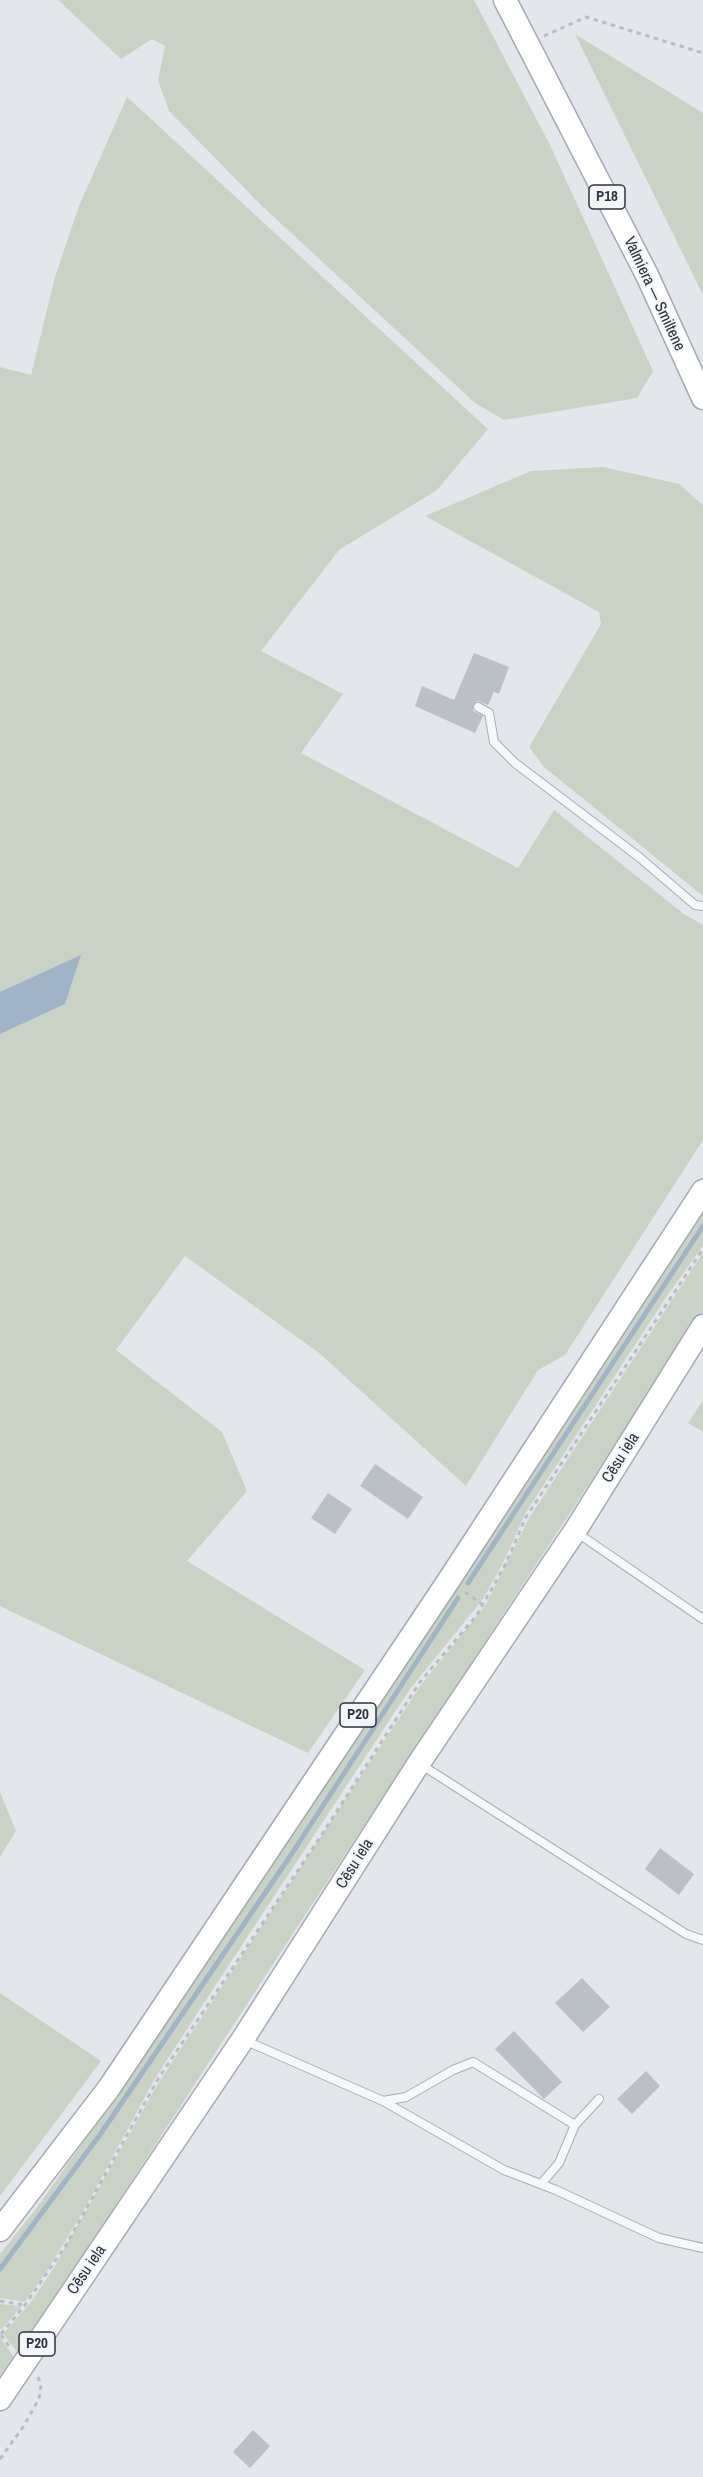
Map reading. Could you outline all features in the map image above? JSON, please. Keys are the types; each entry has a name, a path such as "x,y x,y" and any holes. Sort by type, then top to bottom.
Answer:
{"main road":[{"name":"Valmiera — Smiltene","path":"505,0 647,275 703,398"},
{"name":"P20","path":"0,2230 109,2088 449,1580 703,1191"},
{"name":"Cēsu iela","path":"0,2399 243,2039 419,1763 574,1531 703,1326"}],"lane":[{"path":"478,707 489,713 494,742 515,763 639,857 695,905 703,906"},
{"path":"574,1531 703,1619"},
{"path":"419,1763 686,1934 703,1940"},
{"path":"243,2039 383,2102 504,2170 541,2184 659,2238 703,2248"},
{"path":"383,2102 406,2097 453,2070 473,2062 575,2125"},
{"path":"541,2184 559,2163 575,2125 599,2099"}],"path":[{"path":"528,43 586,17 703,53"},
{"path":"15,2355 0,2334 25,2305 66,2245 158,2079 420,1682 477,1615 505,1565 526,1517 703,1249"},
{"path":"0,2301 25,2305"},
{"path":"0,2459 39,2399 41,2385 35,2372"}],"green space":[{"path":"58,0 474,0 550,145 653,371 637,398 504,420 475,403 262,206 169,111 158,80 165,46 152,39 121,59"},
{"path":"575,34 703,113 703,295"},
{"path":"127,97 488,429 437,490 339,550 261,651 343,694 301,753 518,868 554,810 684,914 703,925 703,1140 565,1355 538,1370 466,1486 319,1353 185,1256 116,1350 222,1432 247,1491 187,1561 365,1670 308,1753 0,1606 0,367 31,375 55,277 79,206"},
{"path":"603,467 679,484 703,505 703,896 544,767 529,747 601,624 599,612 425,516 531,471"},
{"path":"703,1212 703,1246 669,1293 526,1512 502,1565 483,1599 410,1689 187,2029 153,2082 85,2208 47,2271 25,2302 0,2298 0,2254 35,2210 144,2057 296,1831"},
{"path":"703,1253 703,1311 19,2354 3,2334 31,2302 53,2269 159,2082 421,1685 485,1606 529,1518"},
{"path":"703,1400 703,1432 688,1423"},
{"path":"0,1792 16,1831 0,1857"},
{"path":"0,1993 101,2061 0,2196"},
{"path":"0,2304 22,2306 1,2330 0,2327"},
{"path":"0,2337 16,2360 0,2383"}],"water":[{"path":"81,955 65,1004 0,1034 0,992"}],"building":[{"path":"474,653 509,667 499,694 494,692 488,705 478,701 473,705 473,711 483,716 475,733 415,706 422,686 454,700"},
{"path":"375,1464 423,1497 408,1519 360,1486"},
{"path":"328,1493 352,1509 335,1534 311,1518"},
{"path":"660,1848 694,1874 679,1895 645,1869"},
{"path":"582,1978 610,2007 583,2032 555,2003"},
{"path":"514,2031 562,2082 544,2099 495,2049"},
{"path":"646,2071 660,2086 632,2114 617,2099"},
{"path":"253,2430 270,2446 250,2468 233,2452"}],"waterway":[{"path":"468,1583 703,1226"},
{"path":"0,2269 99,2136 289,1858 458,1598"}]}
